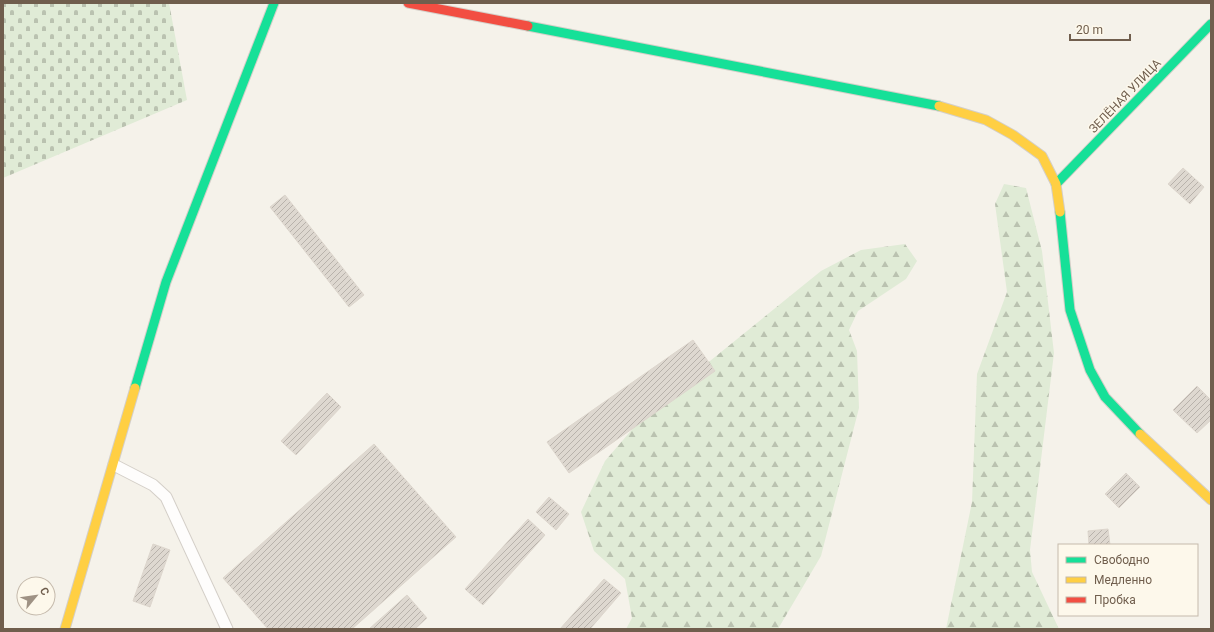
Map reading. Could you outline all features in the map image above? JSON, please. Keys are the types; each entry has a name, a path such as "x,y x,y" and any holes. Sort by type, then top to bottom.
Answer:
{"street":[{"path":"65,629 166,282 274,3"},
{"path":"408,3 942,106 986,120 1013,135 1042,156 1056,184 1061,217 1070,310 1090,370 1106,397 1136,431 1211,500"},
{"name":"ЗЕЛЁНАЯ УЛИЦА","path":"1056,184 1211,24"}],"lane":[{"path":"114,464 153,485 166,498 227,629"}],"green space":[{"path":"3,3 169,3 187,100 3,178"},
{"path":"1004,184 1026,188 1042,251 1054,353 1030,550 1032,572 1059,629 946,629 972,502 977,374 1007,292 995,204"},
{"path":"905,244 917,261 906,279 858,311 849,330 857,351 859,408 821,556 778,629 626,629 632,618 625,579 594,551 581,512 605,461 647,412 821,271 861,250"}],"building":[{"path":"1183,168 1204,187 1190,204 1168,184"},
{"path":"285,195 364,295 349,307 270,207"},
{"path":"693,340 715,371 569,473 547,442"},
{"path":"1197,386 1211,400 1211,420 1197,433 1173,410"},
{"path":"327,393 341,407 296,455 281,441"},
{"path":"374,444 456,537 352,629 268,629 223,578"},
{"path":"1126,473 1140,487 1119,508 1105,494"},
{"path":"549,497 569,514 556,530 536,512"},
{"path":"528,519 545,535 483,605 465,589"},
{"path":"1108,529 1110,544 1089,544 1088,531"},
{"path":"153,544 170,550 150,607 133,601"},
{"path":"604,579 621,593 590,629 560,629"},
{"path":"407,595 427,618 415,629 369,629"}],"traffic: fast":[{"path":"135,388 166,282 274,3"},
{"path":"1056,184 1211,24"},
{"path":"528,26 939,106"},
{"path":"1060,212 1070,310 1090,370 1105,397 1140,434"}],"traffic: slow":[{"path":"939,106 986,120 1013,135 1042,156 1056,184 1060,212"},
{"path":"65,629 135,388"},
{"path":"1140,434 1211,500"}],"traffic: jam":[{"path":"408,3 528,26"}]}
